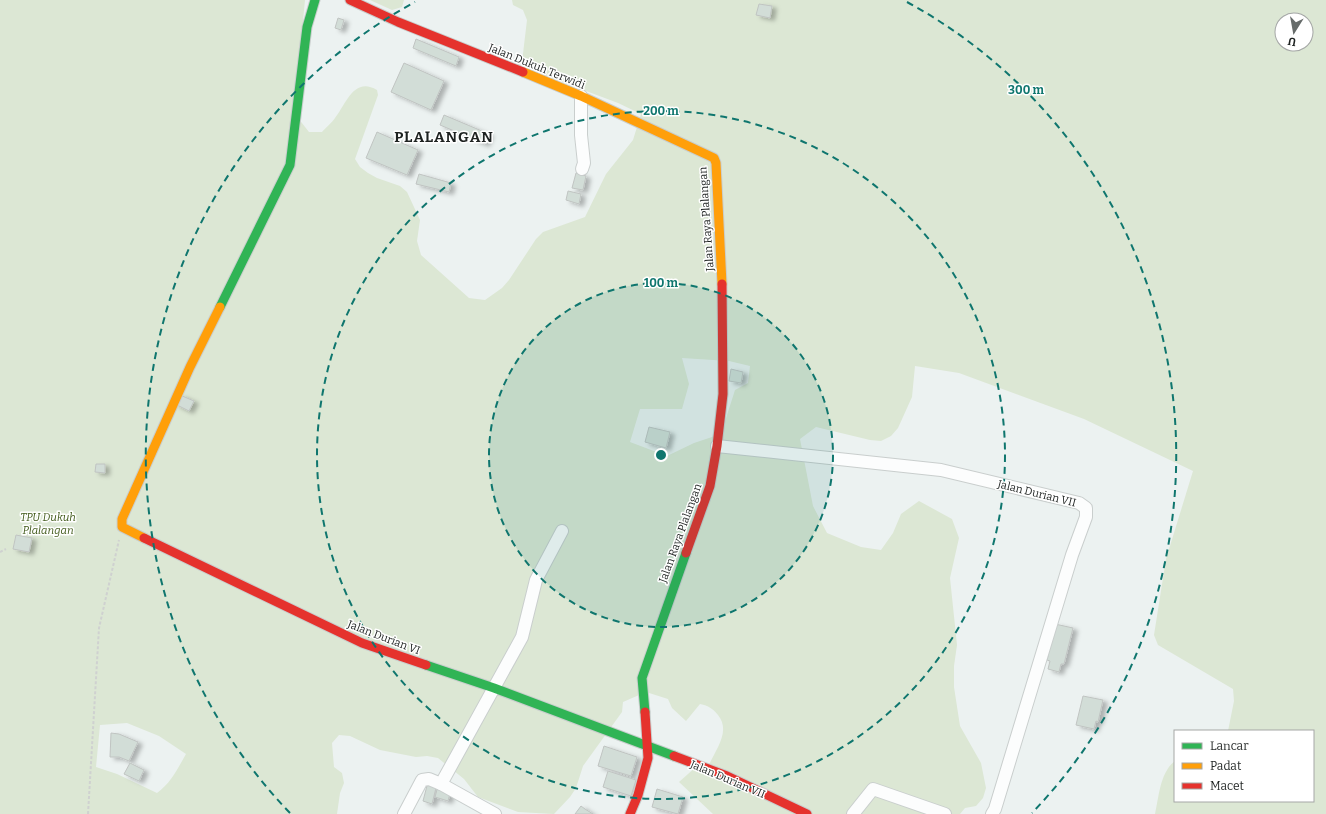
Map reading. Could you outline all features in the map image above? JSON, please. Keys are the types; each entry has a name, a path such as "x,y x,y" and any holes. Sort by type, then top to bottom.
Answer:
{"street":[{"path":"122,527 122,519 190,367 290,165 307,27 315,0"},
{"name":"Jalan Dukuh Terwidi","path":"350,0 398,22 581,96 714,158"},
{"path":"581,96 581,135 584,163 582,169"},
{"name":"Jalan Raya Plalangan","path":"630,814 638,795 648,758 641,691 642,678 710,486 717,446 723,394 723,350 717,169 714,158"},
{"name":"Jalan Durian VII","path":"717,446 941,470 1079,503 1086,508 1086,517 1072,555 995,809 992,814"},
{"name":"Jalan Durian VI","path":"122,527 362,643 494,688 647,746"},
{"path":"441,784 522,637 536,580 562,531"},
{"name":"Jalan Durian VII","path":"647,746 727,776 807,814"},
{"path":"404,814 422,780 429,779 441,784 495,814"},
{"path":"853,814 873,790 945,814"}],"path":[{"path":"88,814 99,628 122,527"},
{"path":"0,552 6,549"}],"green space":[{"name":"TPU Dukuh Plalangan","path":"0,0 305,0 300,51 298,118 309,132 322,132 334,120 347,99 357,89 362,86 377,90 378,95 355,159 360,167 368,173 377,178 400,186 407,192 420,220 417,241 421,255 469,298 485,300 502,288 509,280 536,239 543,232 585,217 606,174 633,140 641,114 618,103 549,77 522,62 527,20 523,10 513,5 512,0 1326,0 1326,814 1155,814 1163,778 1174,762 1174,802 1314,802 1314,730 1228,730 1234,701 1233,689 1158,645 1154,635 1166,559 1193,471 1084,419 959,373 915,366 912,397 898,428 891,436 881,441 870,440 816,427 800,439 813,506 827,533 861,547 881,550 893,533 901,514 919,501 952,519 959,538 950,578 957,645 954,666 954,687 960,726 981,763 986,788 983,798 976,806 965,808 960,814 713,814 679,782 697,766 709,765 723,734 722,721 712,709 700,704 686,721 672,708 668,699 646,692 623,702 622,712 583,766 576,788 570,797 554,814 518,812 478,797 464,779 438,758 427,756 416,757 380,750 350,736 339,735 332,743 334,767 342,773 344,783 340,793 337,814 0,814","holes":["682,358 729,361 750,366 748,383 735,390 721,434 694,443 667,456 630,442 640,409 682,409 689,384","127,723 159,736 186,754 170,780 157,793 117,774 96,767 100,725"]},
{"path":"370,0 404,0 402,7 392,10"}],"building":[{"path":"759,4 772,6 770,18 756,15"},
{"path":"338,18 344,20 341,30 335,28"},
{"path":"416,39 459,57 456,66 413,48"},
{"path":"404,63 444,81 431,110 391,92"},
{"path":"444,115 489,134 485,144 440,125"},
{"path":"377,132 418,150 407,175 366,158"},
{"path":"576,173 586,176 583,190 572,188"},
{"path":"419,174 451,183 449,192 416,184"},
{"path":"568,191 581,194 579,204 566,200"},
{"path":"731,369 743,372 741,383 729,381"},
{"path":"180,395 194,401 189,411 175,404"},
{"path":"649,427 670,432 666,448 645,442"},
{"path":"96,464 105,464 105,473 95,472"},
{"path":"16,535 32,538 29,552 13,549"},
{"path":"1055,624 1073,628 1064,664 1061,664 1059,672 1048,669 1050,661 1047,660 1048,656 1043,655"},
{"path":"1083,696 1103,700 1098,722 1096,721 1094,729 1076,725"},
{"path":"111,733 119,734 138,742 129,761 119,757 110,757"},
{"path":"604,746 637,757 631,776 598,766"},
{"path":"130,763 144,770 139,781 124,774"},
{"path":"608,771 636,780 631,796 603,787"},
{"path":"428,782 437,784 432,804 423,801"},
{"path":"438,786 451,790 448,801 435,797"},
{"path":"657,789 683,797 678,814 652,807"},
{"path":"581,806 585,809 593,814 575,814"}],"traffic: fast":[{"path":"220,307 290,165 307,27 315,0"},
{"path":"645,712 642,678 686,553"},
{"path":"426,665 494,688 674,756"}],"traffic: slow":[{"path":"523,72 581,96 714,158 716,163 722,284"},
{"path":"144,538 122,527 122,519 190,367 220,307"}],"traffic: jam":[{"path":"350,0 398,22 523,72"},
{"path":"686,553 710,486 717,446 723,394 722,284"},
{"path":"144,538 362,643 426,665"},
{"path":"630,814 638,795 648,758 645,712"},
{"path":"674,756 727,776 807,814"}],"district":[{"name":"PLALANGAN","path":"444,137"}]}
